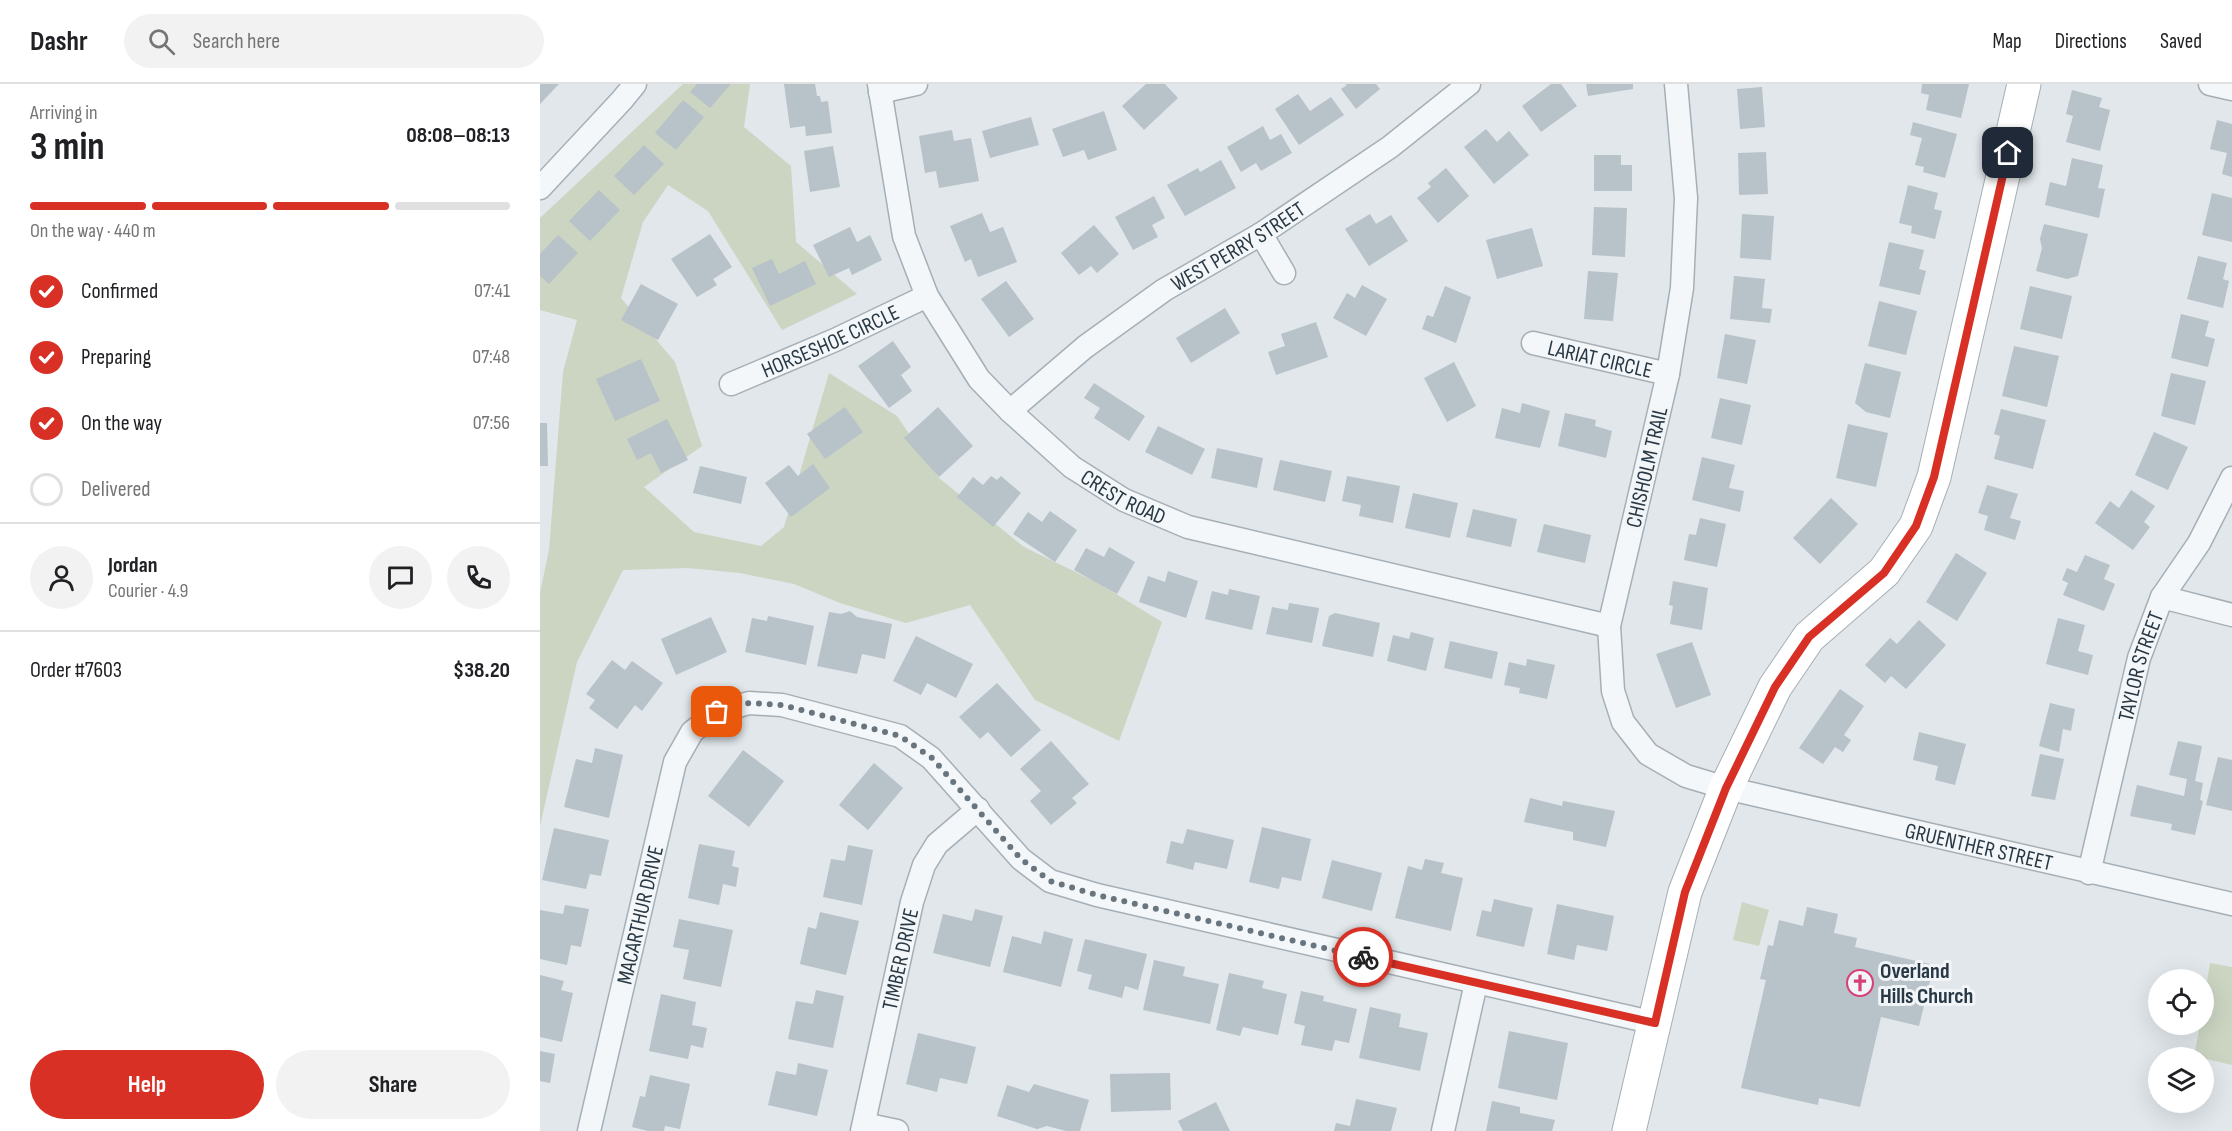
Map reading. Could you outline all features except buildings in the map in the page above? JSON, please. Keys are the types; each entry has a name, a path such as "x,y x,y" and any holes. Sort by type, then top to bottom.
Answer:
{"street":[{"path":"540,188 635,84"},
{"path":"879,88 916,84"},
{"name":"WEST PERRY STREET","path":"1010,411 1085,347 1164,290 1261,234 1390,147 1469,84"},
{"name":"CHISHOLM TRAIL","path":"1676,84 1686,198 1682,288 1668,374 1610,626 1613,691 1623,722 1648,754 1686,776 1726,788"},
{"path":"1629,1131 1685,892 1726,788 1775,687 1809,637 1884,573 1916,526 1934,477 2024,84"},
{"path":"2210,84 2232,89"},
{"name":"CREST ROAD","path":"879,88 904,236 927,296 979,379 1010,411 1072,467 1124,500 1188,527 1610,626"},
{"path":"1261,234 1284,273"},
{"name":"HORSESHOE CIRCLE","path":"731,384 835,340 927,296"},
{"name":"LARIAT CIRCLE","path":"1533,343 1668,374"},
{"name":"TAYLOR STREET","path":"2089,873 2139,658 2162,597 2199,543 2232,477"},
{"path":"2162,597 2232,615"},
{"name":"MACARTHUR DRIVE","path":"589,1131 675,762 692,732 717,712 749,703 782,705 900,736 932,758 978,809"},
{"name":"GRUENTHER STREET","path":"1726,788 2232,904"},
{"path":"978,809 1021,859 1050,881 1097,895 1655,1023"},
{"name":"TIMBER DRIVE","path":"863,1127 912,902 924,865 937,844 978,809"},
{"path":"1443,1131 1476,983"},
{"path":"863,1127 897,1131"}],"green space":[{"path":"683,84 750,84 744,127 791,166 796,242 857,294 782,330 708,211 668,185 643,222 621,298 675,362 702,446 644,487 694,532 761,546 784,527 829,373 897,416 939,478 1024,547 1098,583 1162,622 1119,741 1035,700 970,605 906,623 840,603 794,584 740,573 687,568 623,570 577,662 540,826 540,593 549,550 563,372 577,320 540,310 540,218"},
{"path":"1742,902 1769,910 1759,946 1733,940"},
{"path":"2210,963 2232,967 2232,1065 2214,1061 2214,1047 2196,1047 2198,1035 2214,1035 2214,969 2209,969"}],"way so far":[{"path":"717,712 749,703 782,705 900,736 932,758 1021,859 1050,881 1097,895 1363,957"}],"place":[{"name":"Overland Hills Church","path":"1860,983"}],"route":[{"path":"1363,957 1655,1023 1685,892 1726,788 1775,687 1809,637 1884,573 1916,526 1934,477 2008,153"}]}
